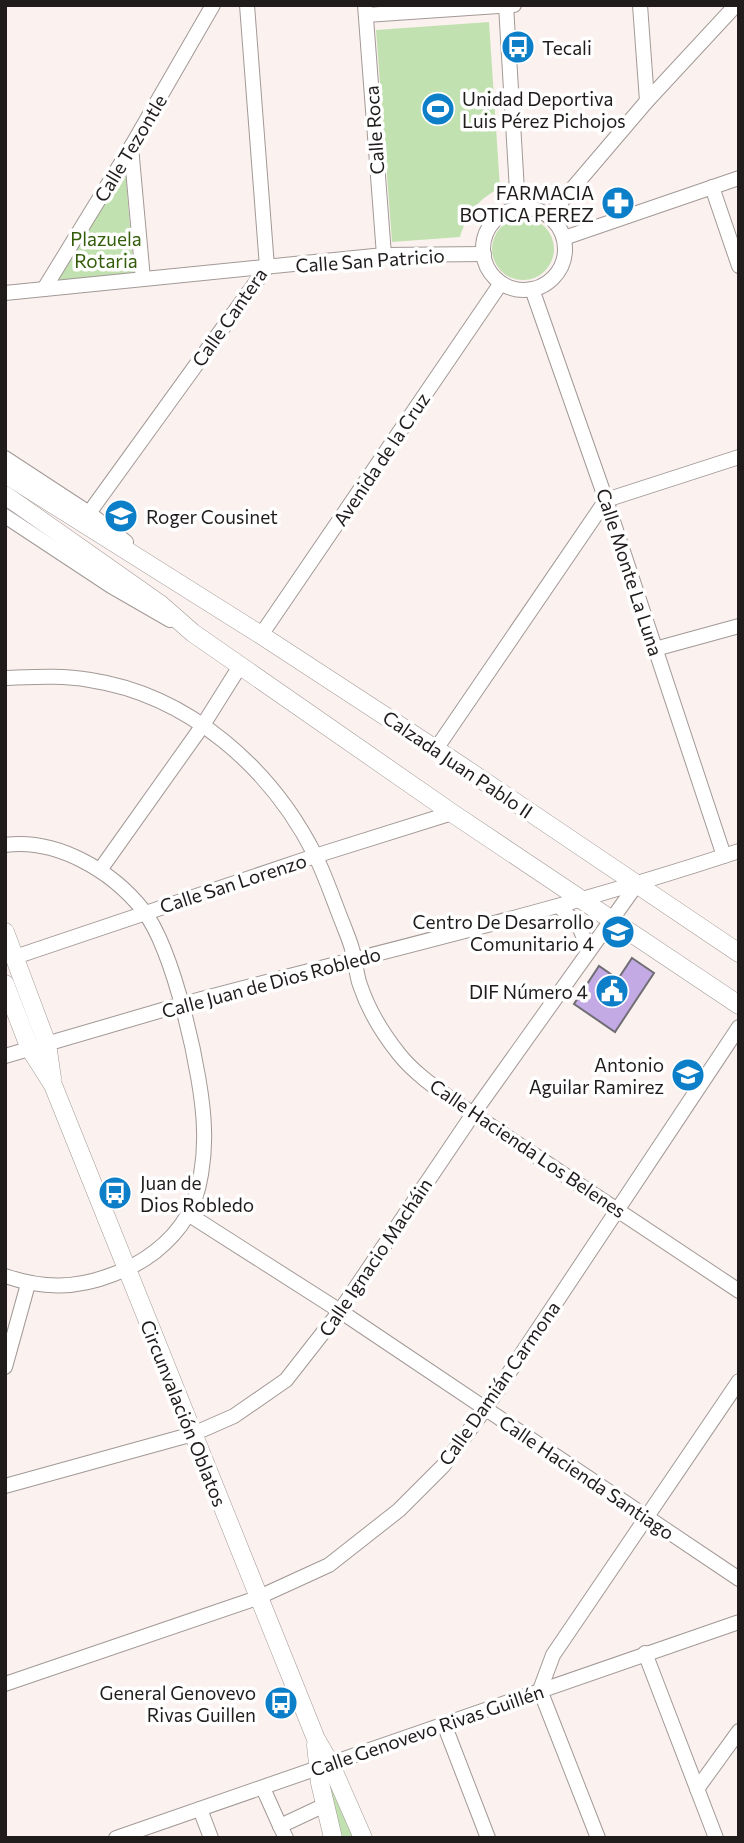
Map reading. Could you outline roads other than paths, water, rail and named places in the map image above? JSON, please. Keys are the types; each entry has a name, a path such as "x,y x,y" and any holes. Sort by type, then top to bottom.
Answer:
{"main road":[{"name":"Calzada Juan Pablo II","path":"5,474 32,503 194,633 453,813 739,1006"},
{"name":"Calzada Juan Pablo II","path":"5,495 32,503 175,579 436,749 739,953"},
{"name":"Circunvalación Oblatos","path":"5,932 47,1044 53,1085"},
{"name":"Circunvalación Oblatos","path":"5,984 30,1049 53,1085 257,1598 316,1739 324,1767 363,1838"},
{"name":"Circunvalación Oblatos","path":"324,1767 325,1805 333,1838"}],"street":[{"name":"Calle Tezontle","path":"44,289 131,147 213,5"},
{"name":"Calle Cantera","path":"89,513 267,267 247,5"},
{"path":"365,10 514,5"},
{"path":"640,5 647,101"},
{"path":"549,216 647,101 736,5"},
{"path":"506,6 518,208"},
{"name":"Calle Roca","path":"365,10 384,255"},
{"path":"131,147 143,279"},
{"path":"564,239 739,178"},
{"path":"712,187 739,266"},
{"path":"518,208 529,208 549,216 564,239 562,265 555,276 545,285 532,289 511,288 501,283 487,265 484,254 488,229 506,212 518,208"},
{"name":"Calle San Patricio","path":"5,293 384,255 484,254"},
{"name":"Avenida de la Cruz","path":"261,635 501,283"},
{"name":"Calle Monte La Luna","path":"532,289 606,500 724,856"},
{"path":"436,749 606,500 739,457"},
{"name":"Calzada Juan Pablo II","path":"5,458 89,513 175,579"},
{"name":"Calzada Juan Pablo II","path":"5,516 111,586 194,633"},
{"path":"655,649 739,626"},
{"path":"100,870 203,725 240,666"},
{"name":"Calle Hacienda Los Belenes","path":"5,678 51,676 91,680 128,689 180,711 235,749 271,787 315,856 352,949 359,984 376,1020 400,1055 434,1086 473,1114 739,1291"},
{"name":"Calle San Lorenzo","path":"15,957 315,856 453,813"},
{"path":"5,845 36,845 79,859 100,870 124,890 145,913 166,958 181,1005 195,1065 204,1127 200,1179 188,1214 163,1245 126,1270 78,1285 56,1287 28,1284 5,1276"},
{"name":"Calle Juan de Dios Robledo","path":"5,1056 181,1005 559,906 739,851"},
{"name":"Calle Ignacio Macháin","path":"5,1486 193,1434 234,1416 286,1380 340,1311 473,1114 637,884"},
{"path":"559,906 579,926 589,951"},
{"name":"Calle Damián Carmona","path":"5,1685 257,1598 329,1565 399,1510 443,1466 485,1409 739,1027"},
{"name":"Calle Hacienda Santiago","path":"188,1214 340,1311 739,1579"},
{"path":"5,1367 28,1284"},
{"path":"598,1838 540,1690 553,1655 739,1381"},
{"name":"Calle Genovevo Rivas Guillén","path":"116,1838 739,1622"},
{"path":"645,1653 716,1838"},
{"path":"444,1724 488,1838"},
{"path":"697,1789 737,1739"},
{"path":"263,1788 283,1832 325,1805"},
{"path":"200,1809 211,1838"}],"place":[{"name":"Tecali","path":"518,47"},
{"name":"Unidad Deportiva Luis Pérez Pichojos","path":"438,109"},
{"name":"FARMACIA BOTICA PEREZ","path":"618,203"},
{"name":"Roger Cousinet","path":"121,516"},
{"name":"Centro De Desarrollo Comunitario 4","path":"618,932"},
{"name":"DIF Número 4","path":"612,991"},
{"name":"Antonio Aguilar Ramirez","path":"688,1075"},
{"name":"Juan de Dios Robledo","path":"115,1193"},
{"name":"General Genovevo Rivas Guillen","path":"281,1703"}],"park label":[{"name":"Plazuela Rotaria","path":"106,249"}]}
